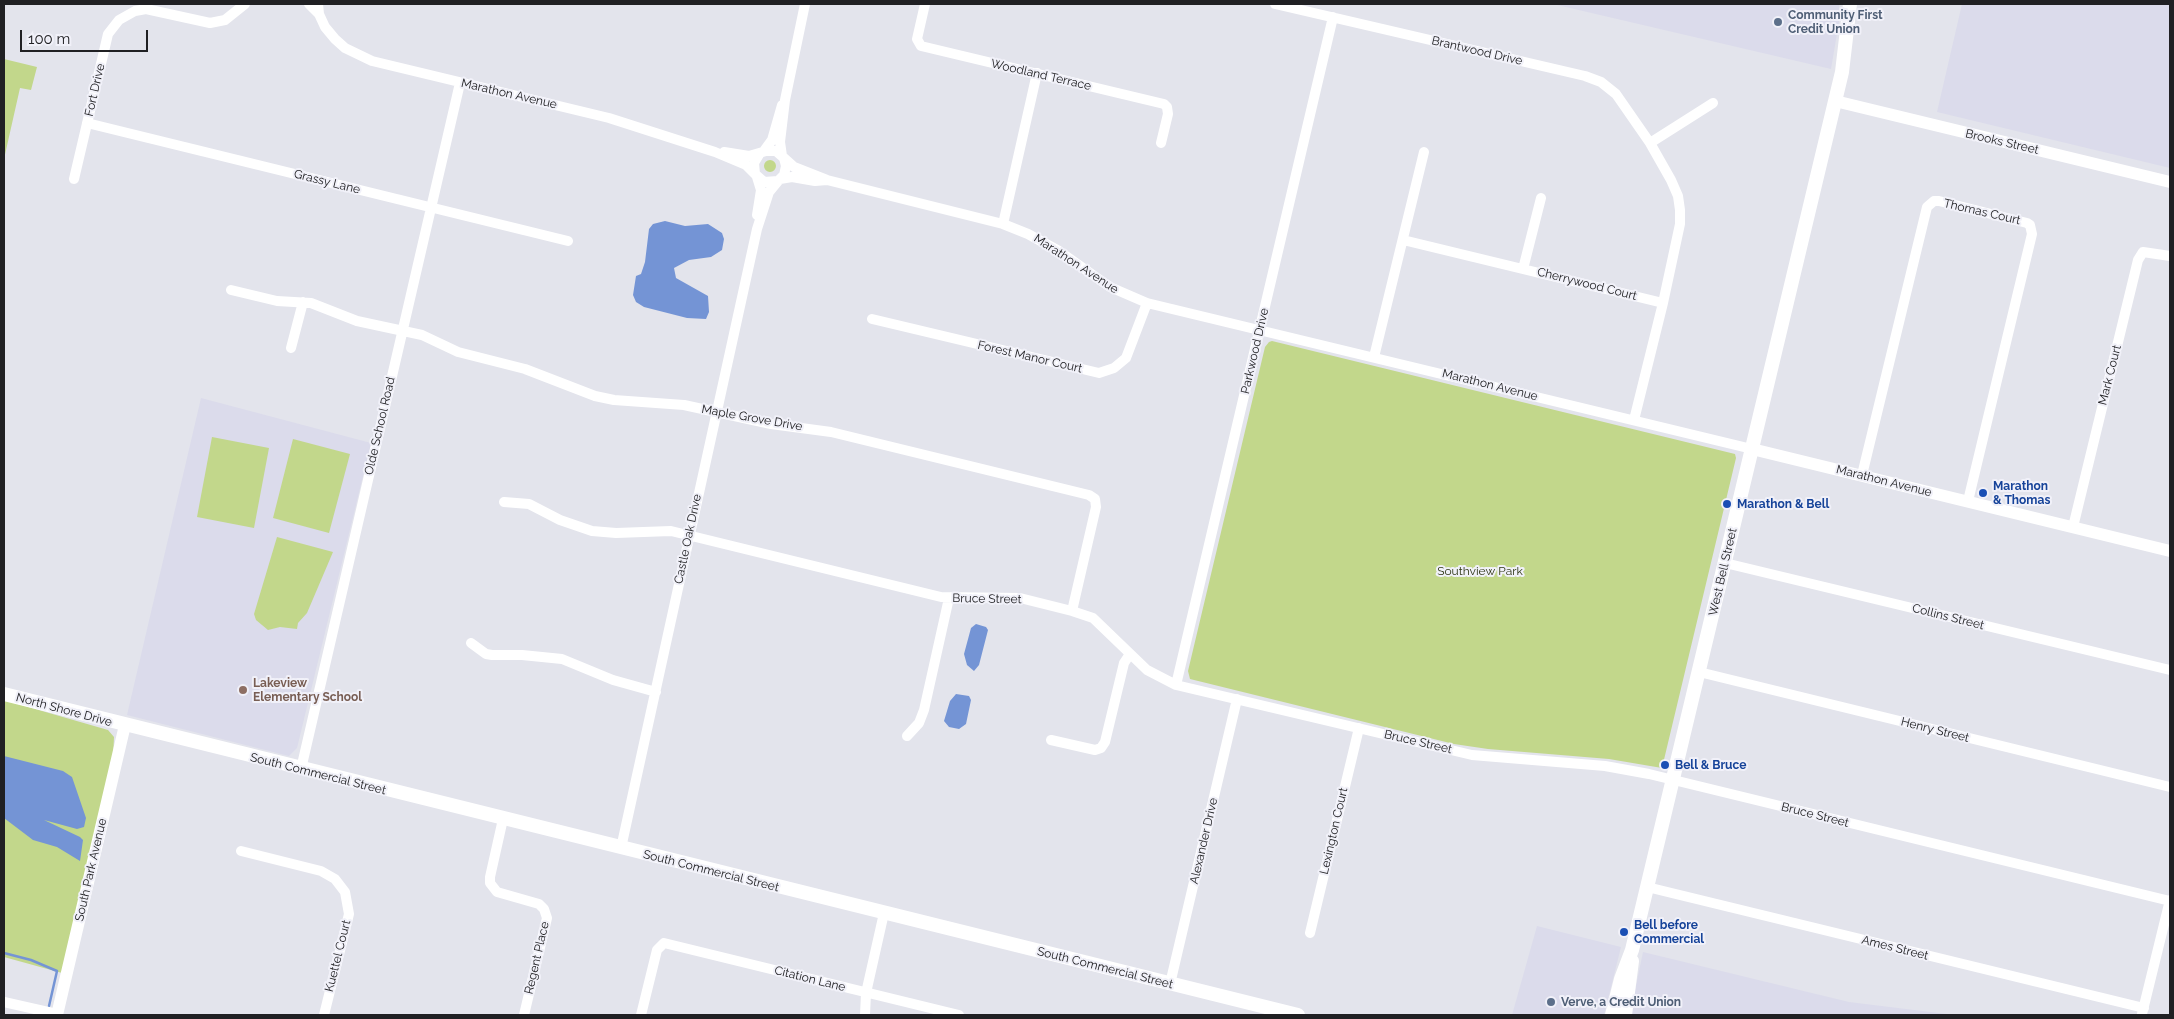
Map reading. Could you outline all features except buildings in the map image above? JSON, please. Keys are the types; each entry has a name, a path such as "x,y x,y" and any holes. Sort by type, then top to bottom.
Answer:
{"main road":[{"path":"1835,101 1846,53 1850,4"},
{"name":"West Bell Street","path":"1612,1015 1621,978 1632,950 1835,101"},
{"name":"North Shore Drive","path":"4,694 125,726"},
{"name":"South Commercial Street","path":"125,726 1170,984 1279,1013 1298,1015"},
{"name":"West Bell Street","path":"1625,1015 1632,950"}],"street":[{"name":"Fort Drive","path":"74,179 108,34 119,20 135,11 146,10 210,23 225,20 245,4"},
{"name":"Marathon Avenue","path":"310,4 318,9 325,27 335,39 359,56 460,83 609,118 715,152 746,166 756,176"},
{"path":"785,100 778,114 772,141 754,163 756,176 767,182 779,180 786,169 780,142 785,100 806,4"},
{"name":"Woodland Terrace","path":"925,4 918,39 920,46 1164,104 1167,107 1168,114 1161,143"},
{"name":"Brantwood Drive","path":"1275,4 1595,79 1616,94 1650,143 1675,189 1680,210 1680,224 1663,302 1634,420"},
{"name":"Parkwood Drive","path":"1176,685 1333,17"},
{"path":"1003,224 1037,73"},
{"name":"Olde School Road","path":"301,769 460,83"},
{"name":"Brooks Street","path":"1835,101 2170,182"},
{"path":"1650,143 1713,103"},
{"name":"Grassy Lane","path":"87,123 568,241"},
{"path":"762,152 774,151 783,157"},
{"name":"Marathon Avenue","path":"715,152 747,156 762,152"},
{"path":"1374,357 1424,152"},
{"name":"Marathon Avenue","path":"783,157 794,167 827,180 1003,224 1044,242 1110,287 1147,303 1261,329 2170,551"},
{"name":"Castle Oak Drive","path":"756,176 760,190 757,229"},
{"name":"Marathon Avenue","path":"779,180 792,178 815,181 827,180"},
{"name":"Castle Oak Drive","path":"621,848 757,229 769,192 779,180"},
{"name":"Cherrywood Court","path":"1541,198 1523,269 1663,302"},
{"name":"Thomas Court","path":"1862,475 1927,207 1934,201 1939,201 2027,222 2030,225 2032,234 1968,501"},
{"path":"1403,240 1523,269"},
{"name":"Mark Court","path":"2073,528 2138,260 2143,252 2170,256"},
{"name":"Maple Grove Drive","path":"231,290 277,301 303,302 326,308 357,321 437,340 467,355 542,374 595,396 614,400 684,405 771,424 831,432 1092,496 1096,507 1072,610"},
{"path":"291,348 303,302"},
{"name":"Forest Manor Court","path":"872,319 1099,373 1114,368 1126,358 1147,303"},
{"name":"Bruce Street","path":"504,502 529,504 560,520 592,531 629,533 664,530 949,598 1011,597 1072,610 1093,618 1148,670 1176,685 1485,757 1605,766 1673,780 2170,900"},
{"name":"Collins Street","path":"1725,563 2170,670"},
{"path":"907,736 919,723 924,710 949,598"},
{"path":"471,643 486,654 562,659 613,680 656,692"},
{"path":"1051,740 1095,750 1101,748 1105,742 1124,664 1130,654"},
{"name":"Henry Street","path":"1699,672 2170,787"},
{"name":"Alexander Drive","path":"1170,984 1237,699"},
{"name":"South Park Avenue","path":"57,1015 125,726"},
{"name":"Lexington Court","path":"1310,933 1358,728"},
{"name":"Regent Place","path":"503,819 490,883 497,892 539,904 544,909 547,918 524,1015"},
{"name":"Kuettel Court","path":"241,850 321,871 335,879 345,892 348,914 324,1015"},
{"name":"Ames Street","path":"1647,888 2143,1012"},
{"path":"2143,1012 2170,900"},
{"path":"865,1015 866,993 884,913"},
{"name":"Citation Lane","path":"641,1015 657,950 661,944 668,944 959,1015"},
{"path":"4,1002 57,1015"}],"shaded area":[{"path":"1553,4 1839,4 1840,16 1831,69"},
{"path":"1962,4 2170,4 2170,168 1937,112"},
{"name":"Lakeview Elementary School","path":"201,398 371,443 297,748 289,756 127,715"},
{"path":"1537,926 1621,947 1604,1015 1512,1015"},
{"path":"1643,952 1849,1002 1955,1015 1630,1015"}],"green space":[{"path":"4,59 37,67 31,90 20,88 4,159"},
{"path":"770,160 776,166 770,172 764,166"},
{"name":"Southview Park","path":"1272,341 1735,454 1736,458 1662,768 1609,759 1488,749 1454,744 1190,679 1188,671 1265,347"},
{"path":"212,437 269,448 254,528 197,517"},
{"path":"293,439 350,454 329,533 273,518"},
{"path":"277,537 333,552 307,613 298,623 297,629 280,627 268,630 256,620 254,614"},
{"path":"4,700 108,730 114,737 113,759 62,973 4,957"}],"water":[{"path":"665,221 685,226 708,224 722,233 724,239 722,250 711,257 689,260 674,268 676,278 708,296 709,312 706,319 687,318 644,307 636,302 633,295 636,276 641,274 645,262 649,229 653,224"},
{"path":"976,624 986,627 988,630 979,665 974,671 967,665 964,654 971,628"},
{"path":"956,694 969,696 971,700 966,724 959,729 949,727 944,721 950,701"},
{"path":"4,756 63,771 72,777 86,818 84,827 77,829 44,820 83,840 80,861 57,847 33,840 4,818"}],"waterway":[{"path":"4,953 31,960 57,971 49,1006"}],"place":[{"name":"Community First Credit Union","path":"1778,22"},
{"name":"Marathon & Thomas","path":"1983,493"},
{"name":"Marathon & Bell","path":"1727,504"},
{"name":"Lakeview Elementary School","path":"243,690"},
{"name":"Bell & Bruce","path":"1665,765"},
{"name":"Bell before Commercial","path":"1624,932"},
{"name":"Verve, a Credit Union","path":"1551,1002"}]}
